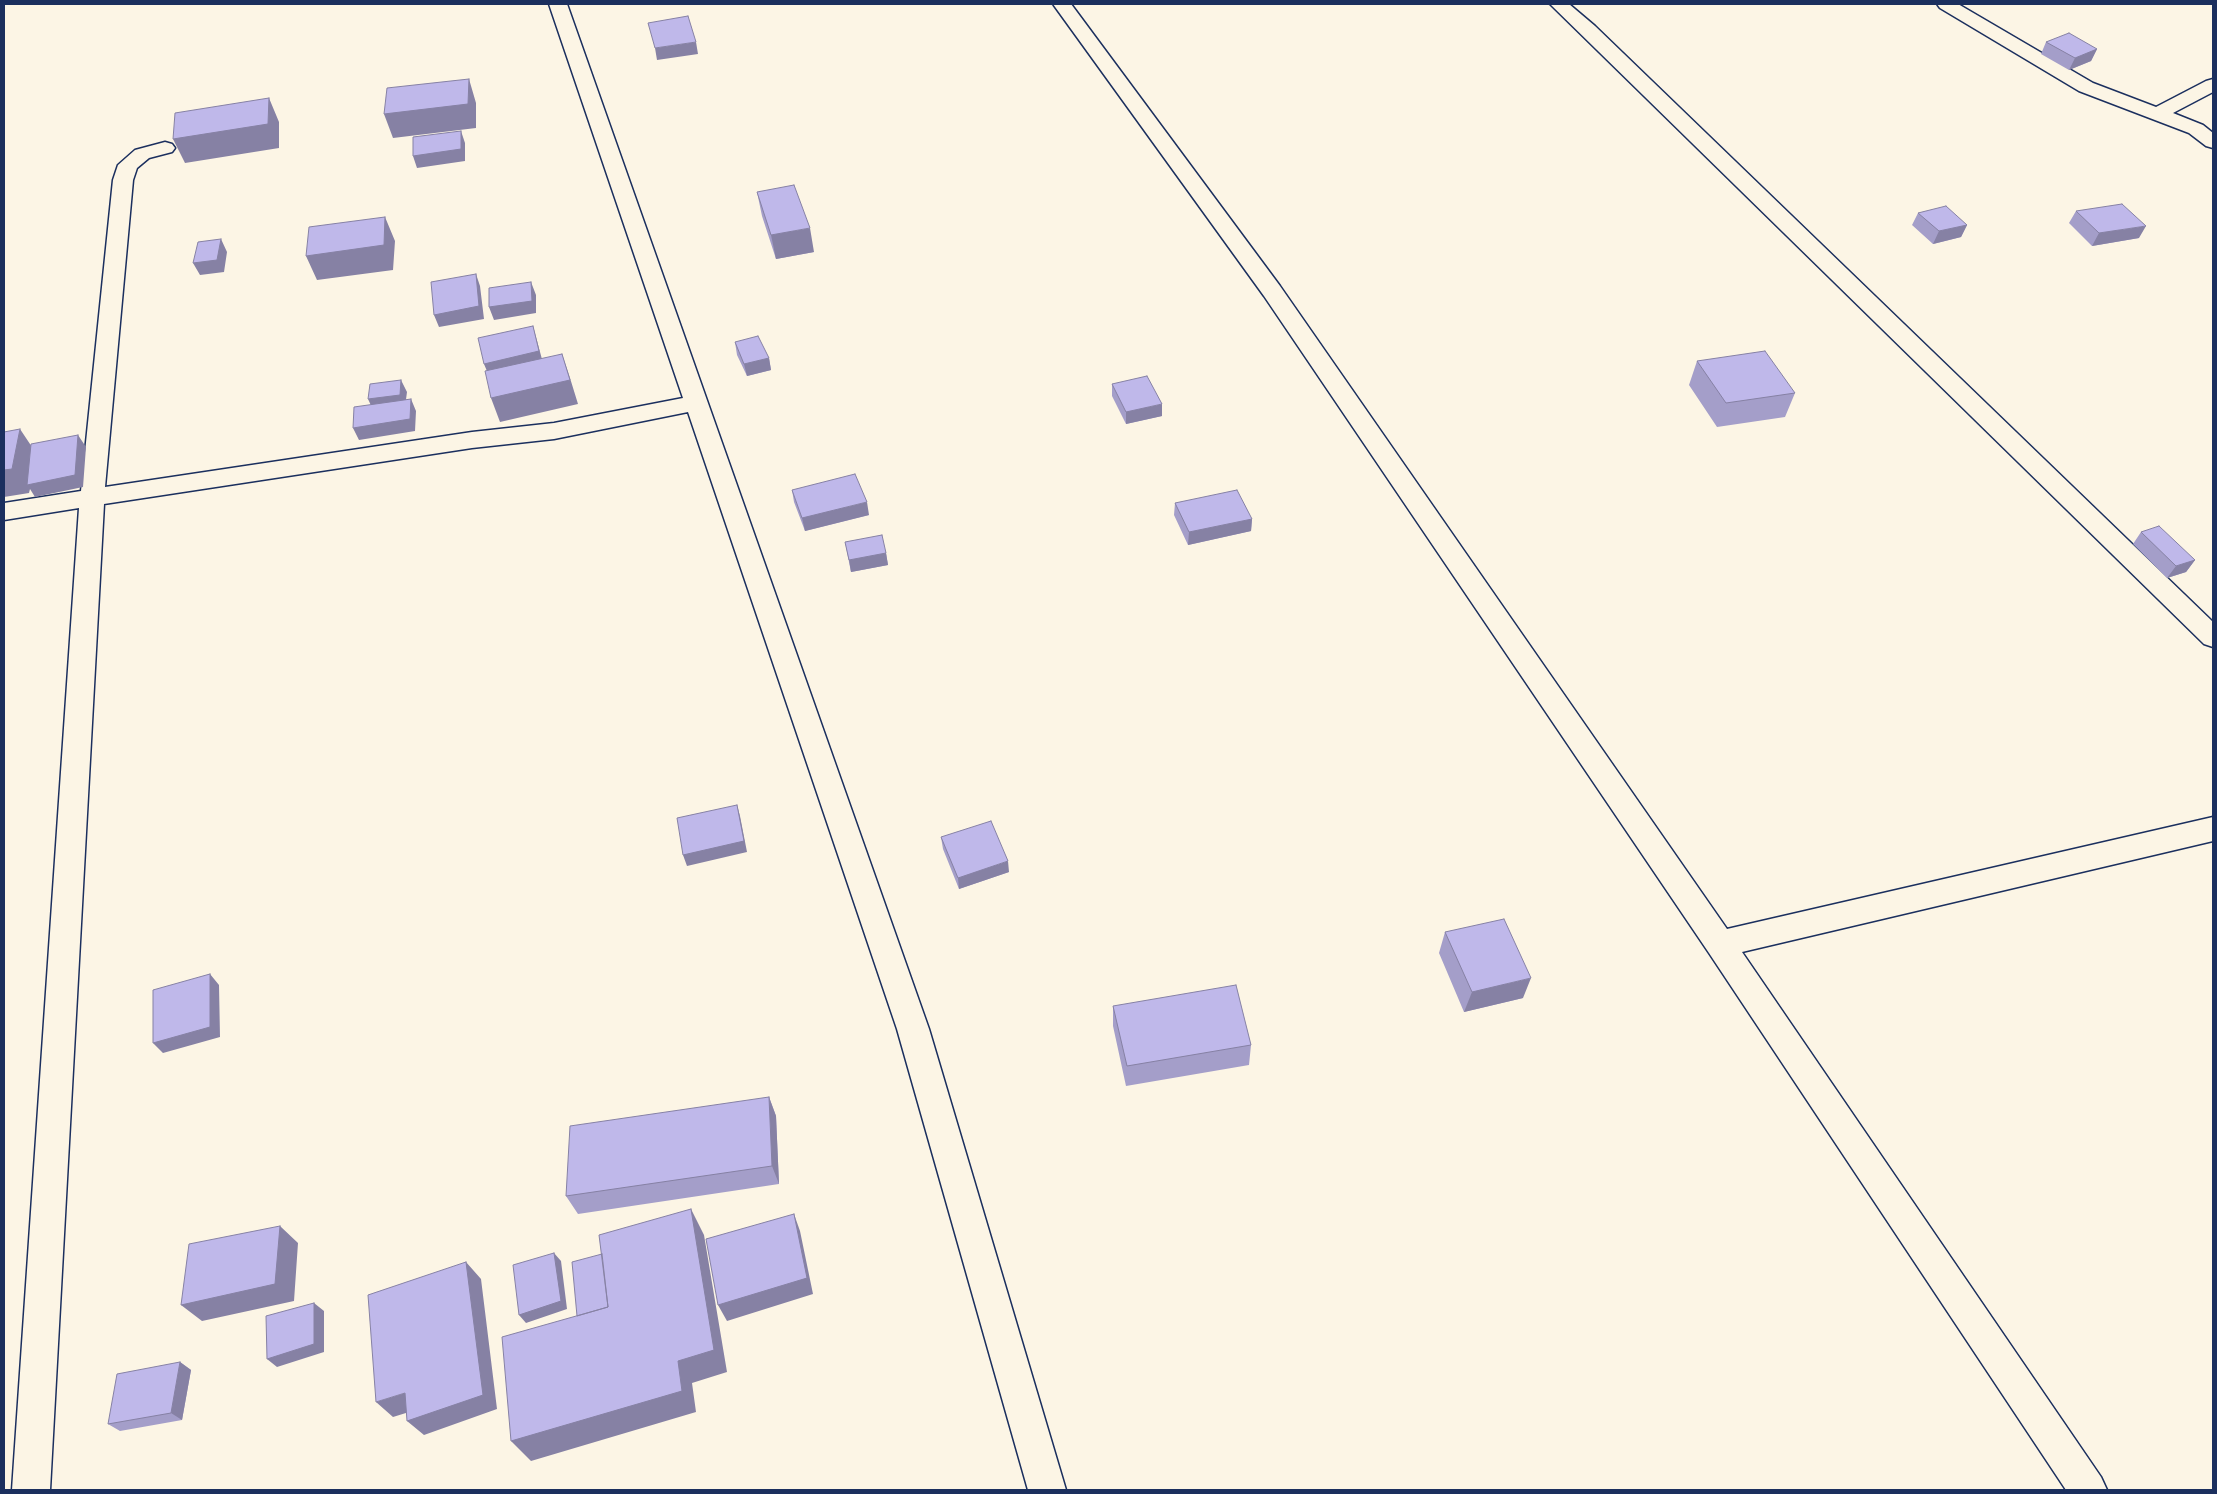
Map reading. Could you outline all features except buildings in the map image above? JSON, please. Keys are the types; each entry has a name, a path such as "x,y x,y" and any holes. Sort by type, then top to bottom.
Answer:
{"street":[{"path":"558,4 912,1029 1047,1490"},
{"path":"1062,4 1272,291 1720,944 2088,1490"},
{"path":"1559,4 1590,30 1946,379 2213,637"},
{"path":"1946,4 2086,87 2196,129 2213,142"},
{"path":"2157,114 2213,85"},
{"path":"31,1490 87,551 123,180 128,165 134,159 142,154 165,148"},
{"path":"4,511 472,440 554,431 696,403"},
{"path":"1720,944 2213,829"}]}
